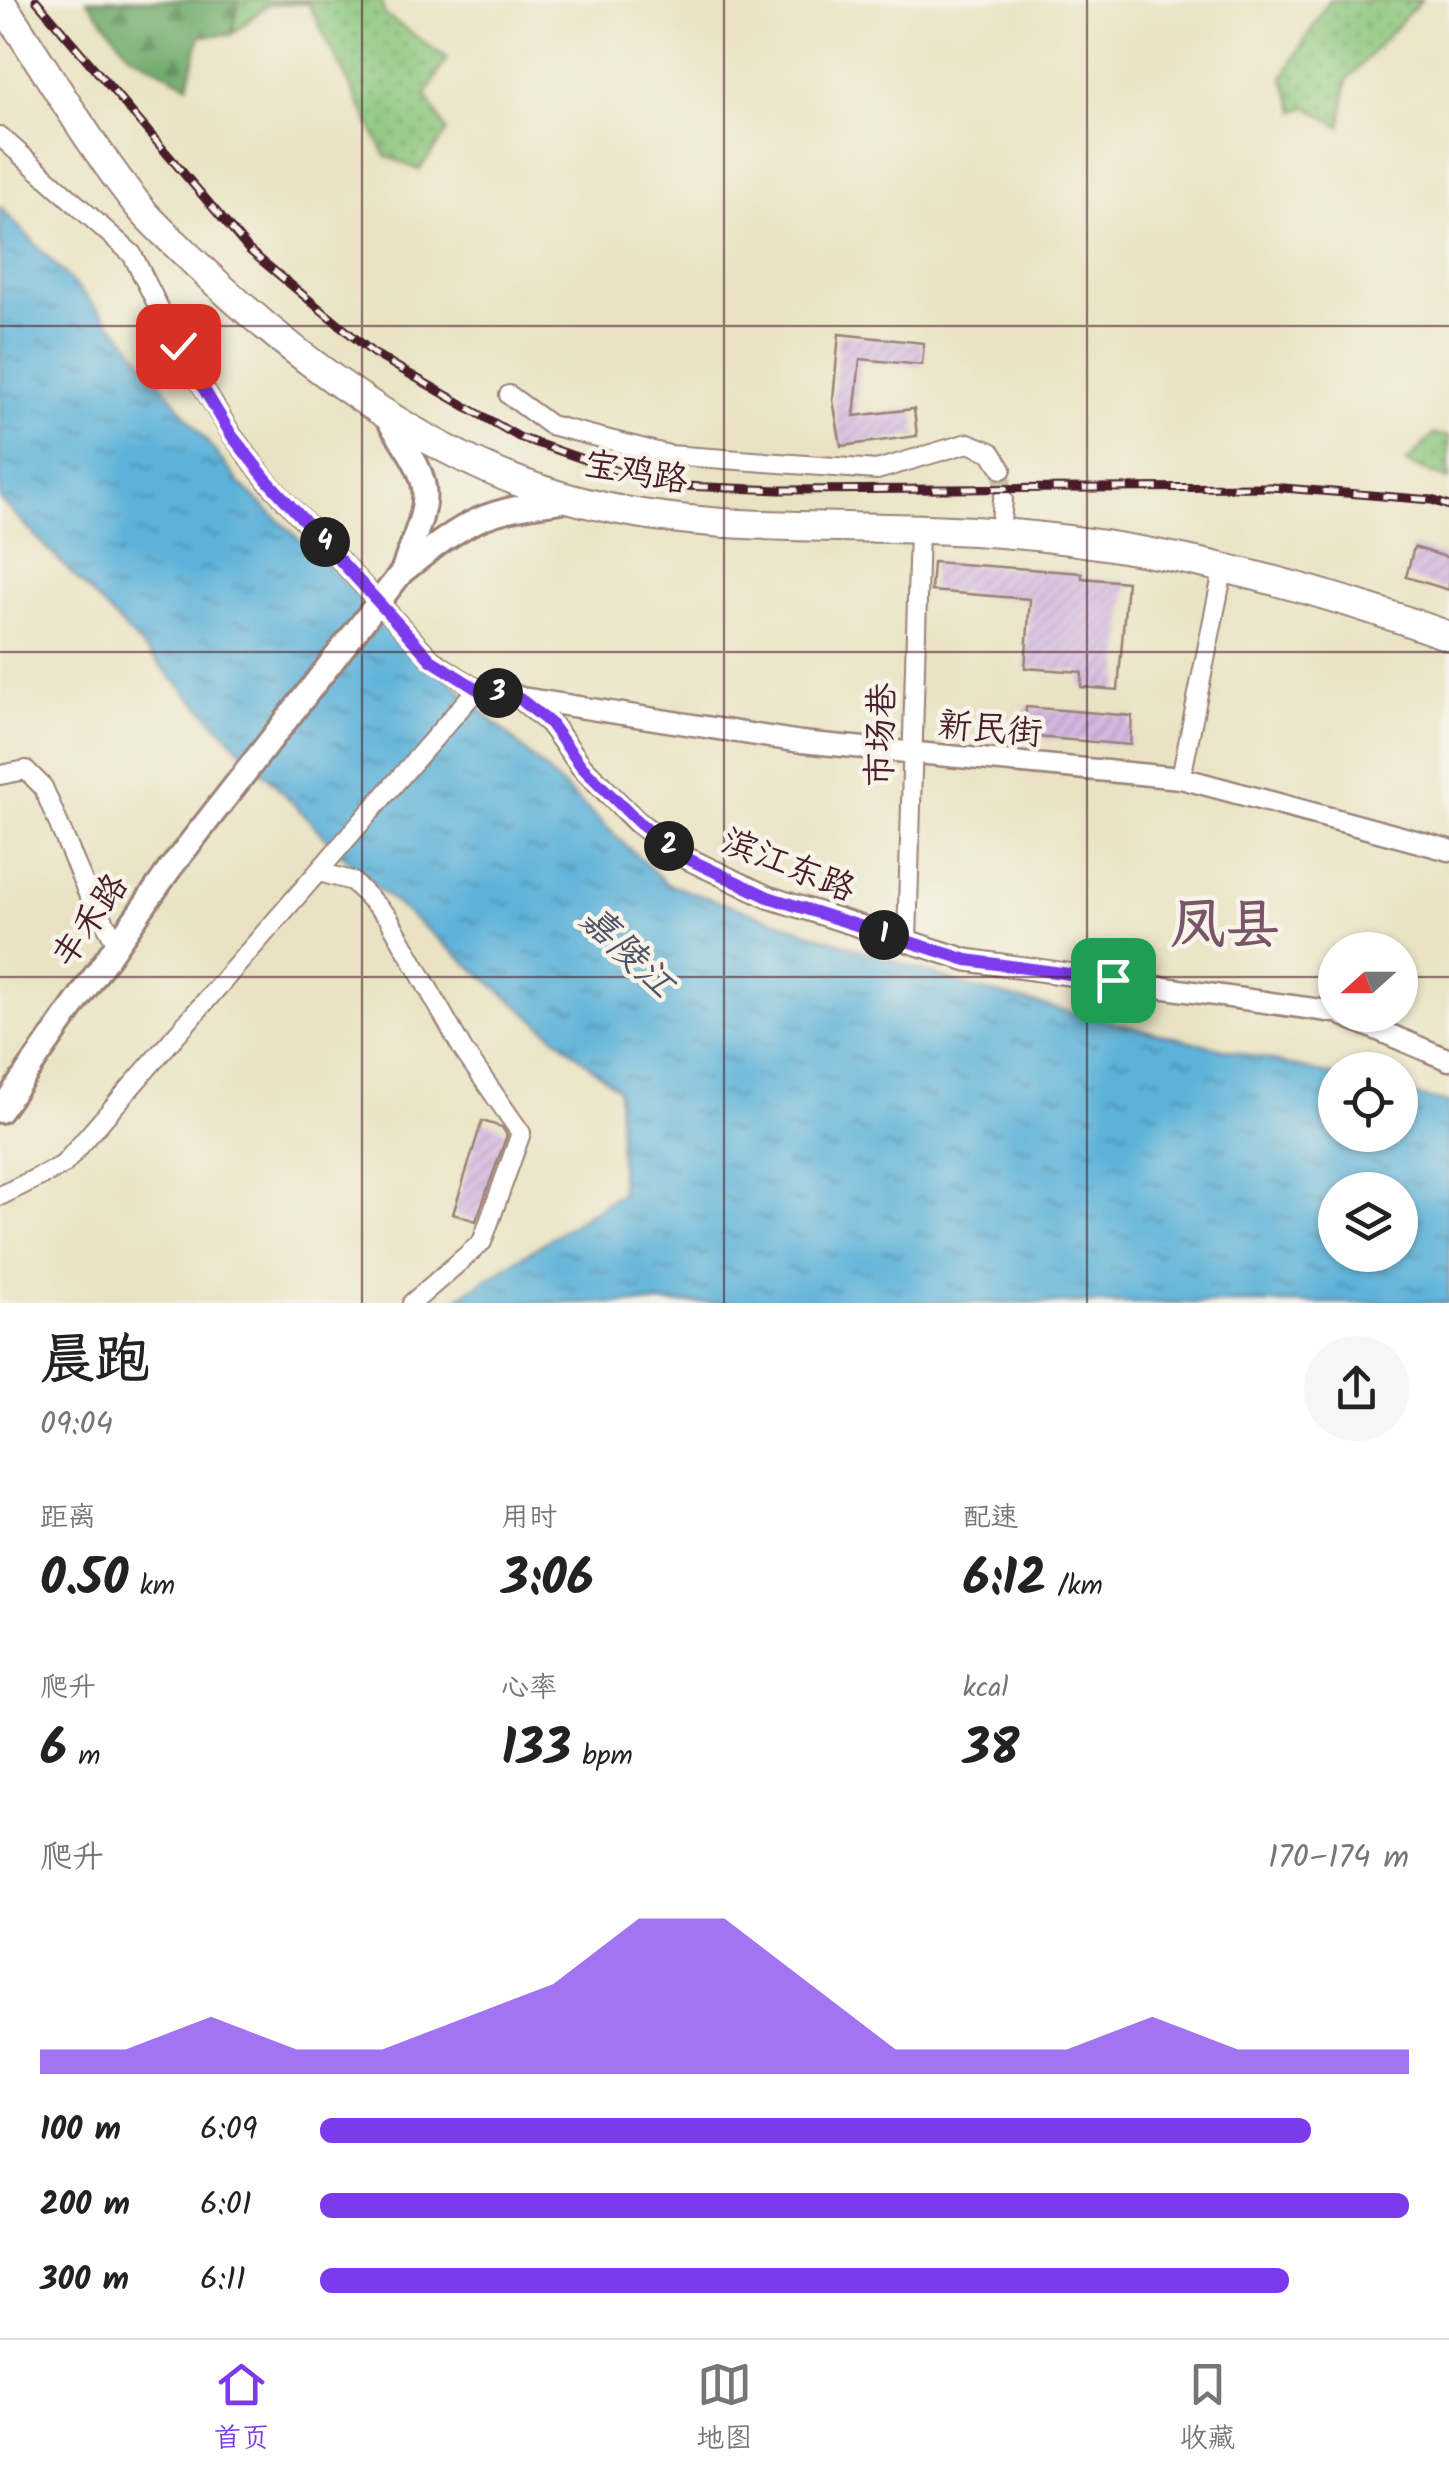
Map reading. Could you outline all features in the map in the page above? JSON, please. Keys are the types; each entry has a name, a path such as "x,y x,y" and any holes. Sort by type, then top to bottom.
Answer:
{"highway":[{"name":"宝鸡路","path":"0,0 142,210 300,356 381,410 471,460 572,500 659,517 1000,532 1135,549 1224,566 1374,609 1449,636"}],"main road":[{"path":"381,410 420,467 427,503 402,572"},
{"path":"402,572 462,524 505,508 572,500"},
{"name":"丰禾路","path":"0,1112 169,870 402,572"}],"street":[{"name":"滨江东路","path":"0,136 132,254 178,346 232,436 267,480 431,660 472,695 519,698 550,723 582,767 638,822 680,855 768,897 967,960 1318,1010"},
{"path":"509,395 550,425 670,455 877,470 968,443 992,452 1002,469"},
{"path":"1000,532 1003,499"},
{"name":"市场巷","path":"907,942 919,530"},
{"path":"1181,778 1224,566"},
{"path":"0,1196 63,1165 472,695"},
{"name":"新民街","path":"519,698 802,742 1181,778 1449,850"},
{"path":"0,776 26,770 43,787 87,891 116,942"},
{"path":"324,867 352,881 388,917 464,1050 521,1133 482,1242 412,1303"},
{"path":"1383,1032 1449,1060"}],"green space":[{"path":"87,0 239,0 232,34 200,36 188,85 129,53"},
{"path":"239,0 381,0 385,15 447,58 426,95 447,132 419,170 386,156 308,3 267,5 232,34"},
{"path":"1329,0 1421,0 1347,80 1341,127 1308,107 1296,111 1283,77"},
{"path":"1434,434 1449,437 1449,480 1406,463"}],"water":[{"name":"嘉陵江","path":"0,207 129,342 240,484 667,884 976,989 1318,1072 1318,1152 1418,1152 1418,1096 1449,1103 1449,1303 450,1303 621,1193 618,1089 364,877 0,499"}],"building":[{"path":"839,334 924,343 922,365 860,359 854,416 914,409 917,436 841,446 833,400"},
{"path":"1414,547 1449,558 1449,590 1406,577"},
{"path":"933,562 1082,573 1082,578 1127,582 1118,690 1081,687 1082,672 1025,668 1030,599 931,591"},
{"path":"1026,707 1132,716 1130,745 1024,736"},
{"path":"482,1121 502,1127 507,1135 476,1221 453,1214"}],"tunnel":[{"path":"1002,469 1003,499"}],"railway":[{"path":"36,0 249,250 373,353 519,437 658,485 779,490 1271,487 1432,500 1449,506"}],"district":[{"name":"凤县","path":"1225,923"}],"route":[{"path":"178,346 232,436 267,480 431,660 477,689 519,698 550,723 582,767 638,822 680,855 768,897 967,960 1113,980"}]}
